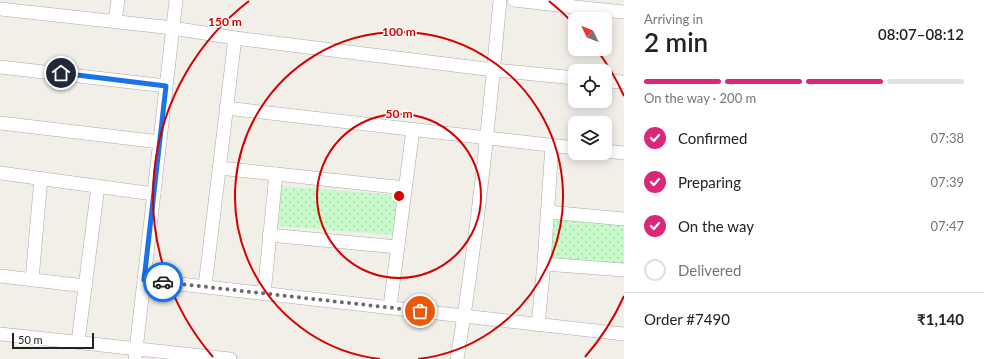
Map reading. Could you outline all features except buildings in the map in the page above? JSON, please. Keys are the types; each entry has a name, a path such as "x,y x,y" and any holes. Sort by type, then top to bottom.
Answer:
{"street":[{"path":"115,21 118,0"},
{"path":"136,354 176,0"},
{"path":"457,359 464,316 486,137 500,0"},
{"path":"514,0 567,3 624,12"},
{"path":"0,9 115,21 173,28 235,38 494,70 568,77"},
{"path":"205,286 235,38"},
{"path":"0,67 166,86"},
{"path":"612,81 624,82"},
{"path":"226,108 568,147"},
{"path":"0,123 160,142"},
{"path":"390,307 413,129"},
{"path":"538,325 544,264 552,145"},
{"path":"612,152 624,153"},
{"path":"219,168 405,188"},
{"path":"0,173 154,194"},
{"path":"264,294 276,174"},
{"path":"32,280 41,178"},
{"path":"78,342 98,186"},
{"path":"548,212 624,219"},
{"path":"270,235 398,247"},
{"path":"544,264 624,270"},
{"path":"0,276 85,286"},
{"path":"144,280 624,334"},
{"path":"0,334 78,342 136,354 230,359"}],"green space":[{"path":"281,186 397,195 393,235 278,226"},
{"path":"553,218 624,224 624,264 549,257"}],"way so far":[{"path":"163,282 420,311"}],"route":[{"path":"61,73 166,86 144,280 163,282"}]}
